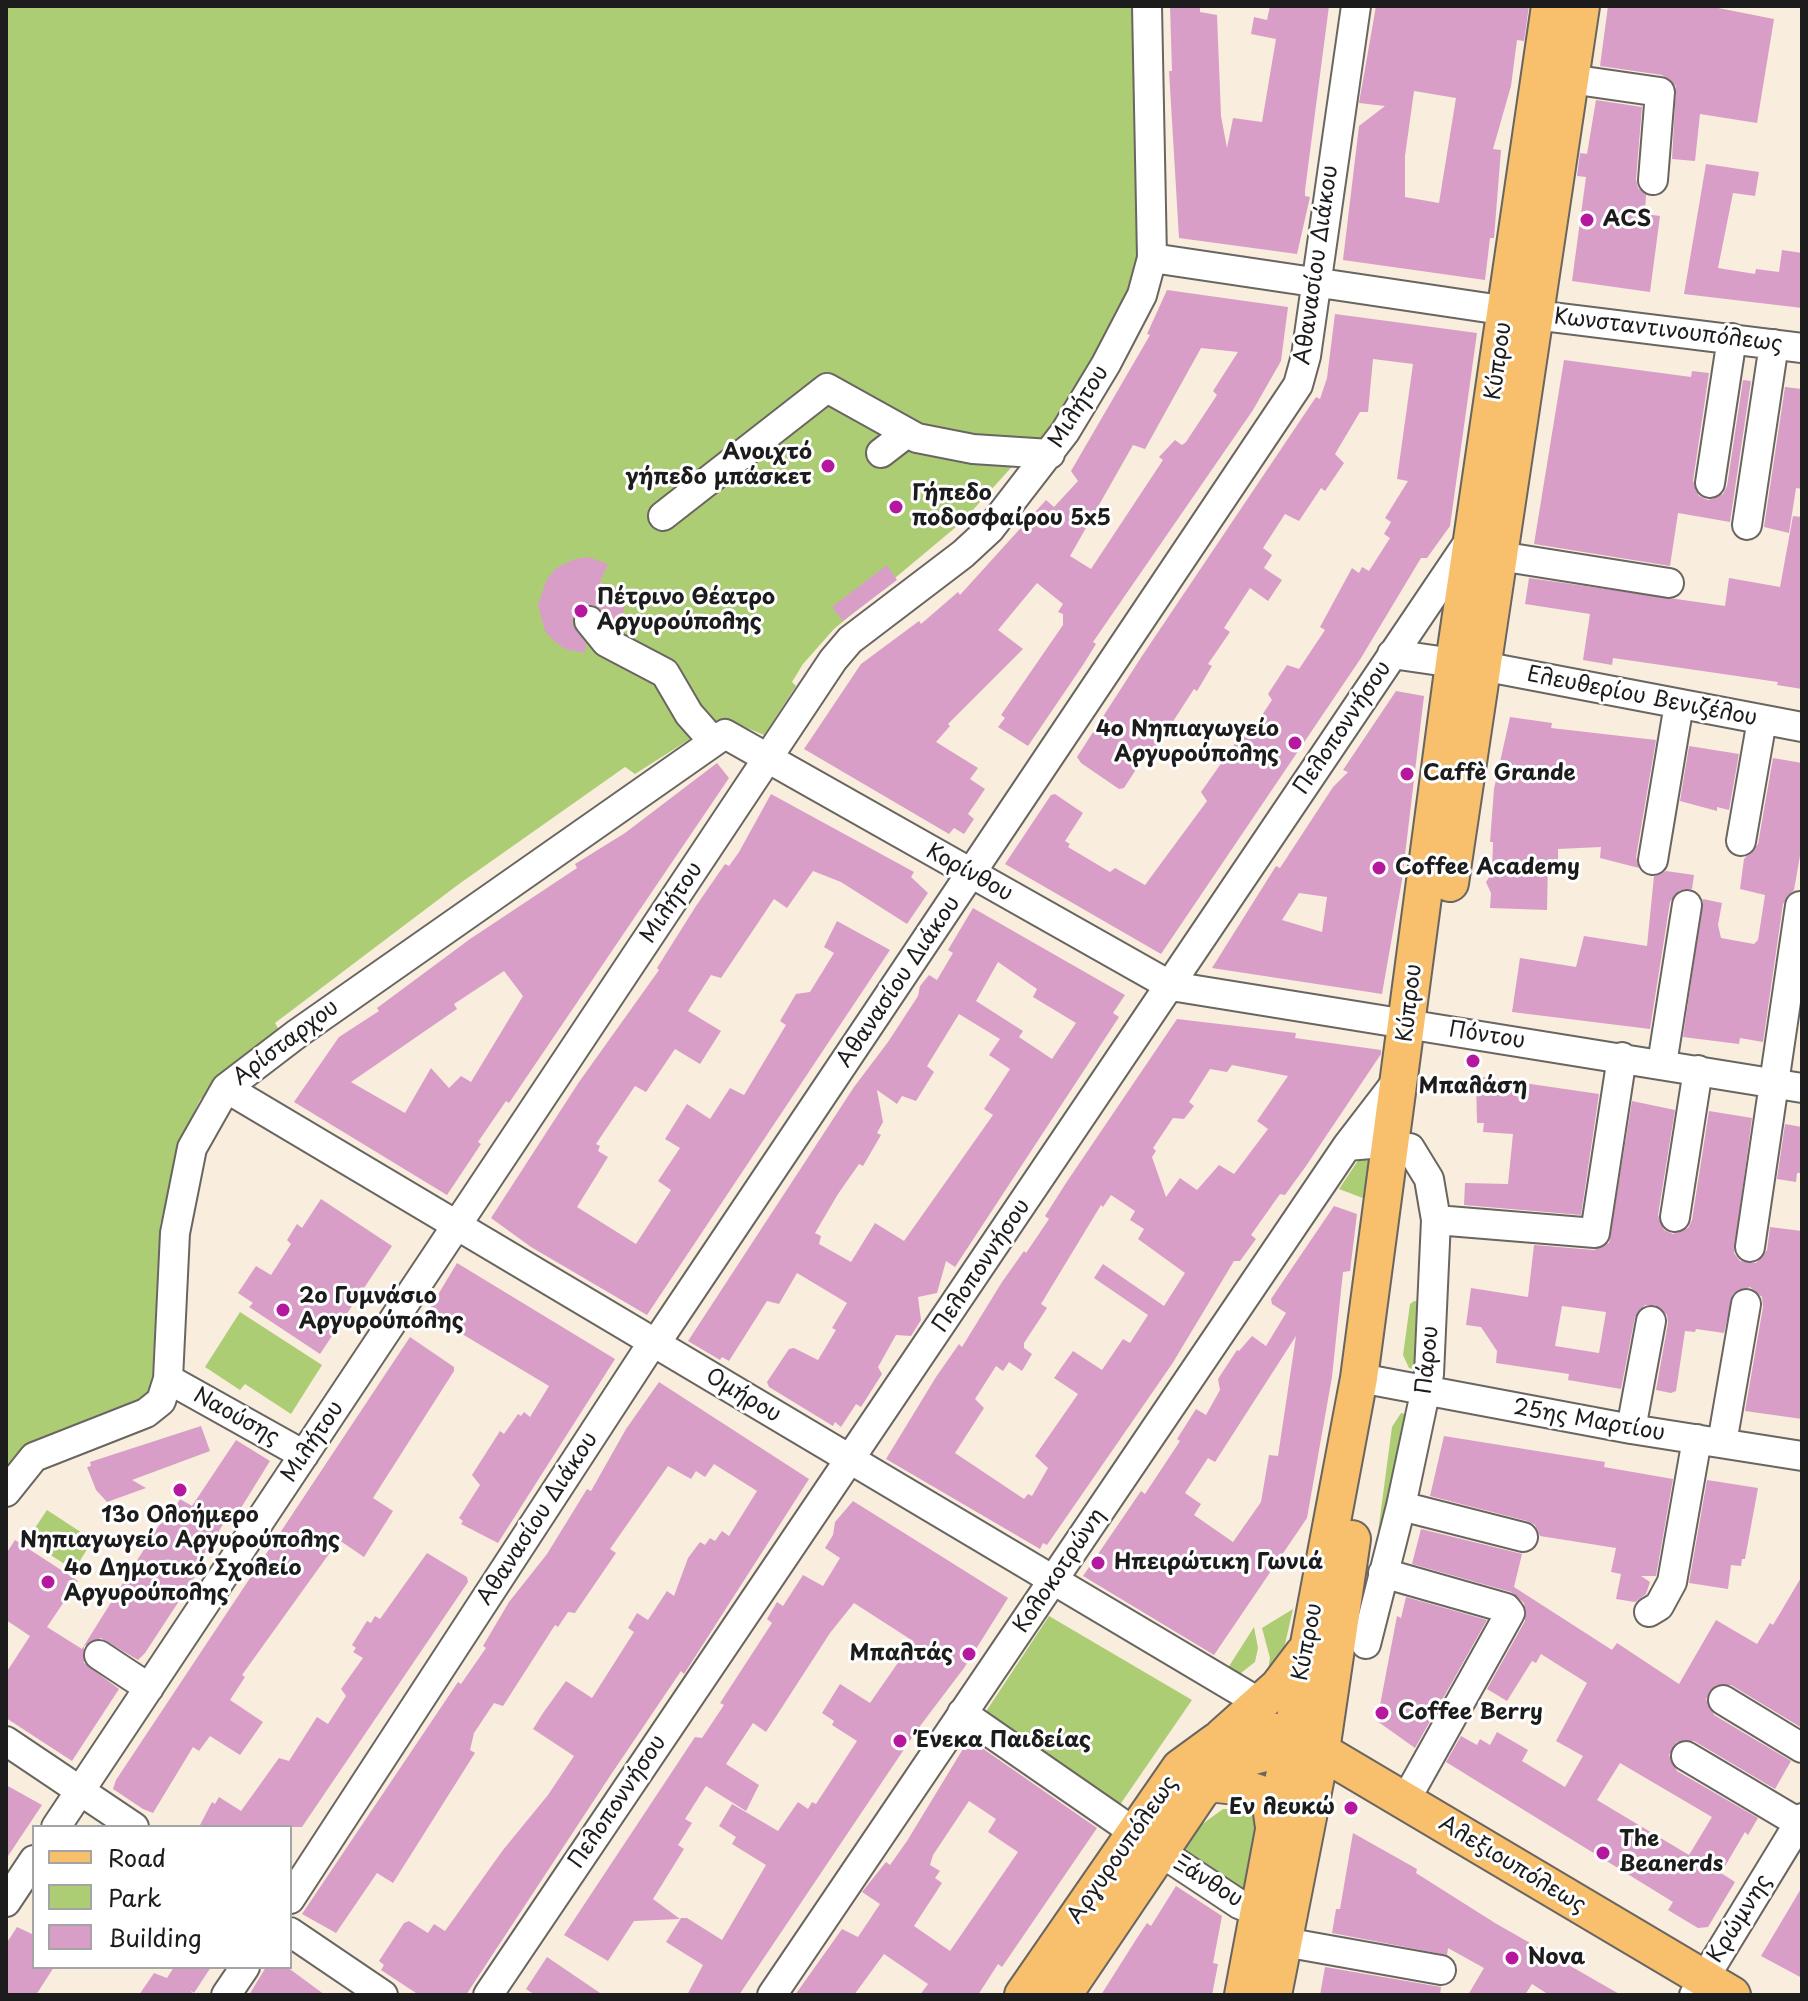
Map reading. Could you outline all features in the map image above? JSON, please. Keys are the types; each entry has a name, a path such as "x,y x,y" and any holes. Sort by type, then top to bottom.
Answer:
{"main road":[{"name":"Κύπρου","path":"1550,6 1556,69"},
{"name":"Κύπρου","path":"1273,1995 1284,1942 1310,1633 1400,1148 1556,69 1581,6"},
{"name":"Κύπρου","path":"1243,1995 1274,1827 1301,1744 1353,1658 1376,1381 1400,1148 1400,1076 1418,1025"},
{"path":"1217,1741 1287,1676 1303,1653 1310,1633"},
{"name":"Αργυρουπόλεως","path":"1063,1995 1146,1842 1180,1768 1217,1741 1262,1730 1301,1744"},
{"name":"Αλεξιουπόλεως","path":"1301,1744 1405,1801 1710,1989"},
{"name":"Αργυρουπόλεως","path":"1023,1995 1146,1842 1186,1810 1209,1783 1236,1761 1301,1744"},
{"path":"1209,1783 1258,1793 1271,1806 1274,1827"}],"street":[{"name":"Μιλήτου","path":"57,1825 833,660 850,640 963,554 1001,516 1050,454 1129,323 1146,285 1152,258 1147,6"},
{"name":"Αθανασίου Διάκου","path":"292,1896 653,1342 971,875 1298,385 1306,356 1314,281 1356,6"},
{"path":"1533,6 1529,38 1556,69 1660,92 1653,180"},
{"name":"Κωνσταντινουπόλεως","path":"1152,258 1520,312 1802,348"},
{"path":"1710,483 1732,338"},
{"path":"1747,525 1774,344"},
{"path":"663,516 827,388 907,433 942,445 1050,454"},
{"path":"881,453 907,433"},
{"path":"1486,546 1669,583"},
{"name":"Πελοποννήσου","path":"488,1995 1392,654 1486,546"},
{"path":"589,621 606,642 665,673 696,725 712,740 725,734 767,758"},
{"name":"Ελευθερίου Βενιζέλου","path":"1392,654 1468,665 1802,727"},
{"path":"1653,860 1679,704"},
{"path":"1741,841 1762,720"},
{"name":"Αρίσταρχου","path":"6,1492 34,1457 146,1413 161,1401 168,1379 175,1233 192,1148 226,1088 311,1023 712,740"},
{"name":"Κορίνθου","path":"767,758 1171,986"},
{"path":"1662,1064 1687,905"},
{"path":"1750,1247 1771,1082 1800,906"},
{"name":"Πόντου","path":"1171,986 1802,1088"},
{"path":"1436,1220 1595,1233 1622,1057"},
{"path":"1675,1217 1698,1070"},
{"name":"Κολοκοτρώνη","path":"772,1995 1347,1146 1400,1076"},
{"name":"Ομήρου","path":"226,1088 1260,1703"},
{"path":"1347,1146 1371,1144 1400,1148"},
{"name":"Πάρου","path":"1353,1658 1383,1573 1401,1506 1426,1392 1432,1336 1436,1220 1429,1179 1400,1148"},
{"path":"1649,1612 1659,1606 1672,1582 1746,1304"},
{"path":"1631,1429 1651,1321"},
{"name":"Ναούσης","path":"168,1379 304,1455"},
{"name":"25ης Μαρτίου","path":"1376,1381 1631,1429 1802,1456"},
{"path":"1401,1506 1523,1537"},
{"path":"1383,1573 1506,1608 1510,1613 1405,1801"},
{"path":"99,1655 149,1688"},
{"path":"1723,1700 1802,1748"},
{"name":"Ξάνθου","path":"962,1713 1146,1842 1239,1904 1258,1912"},
{"path":"6,1741 131,1825"},
{"path":"1686,1756 1801,1820"},
{"name":"Κρώμνης","path":"1710,1989 1801,1820"},
{"path":"6,1902 32,1863"},
{"path":"292,1933 383,1995"},
{"path":"1284,1942 1441,1970"},
{"path":"226,1995 244,1969"}],"green space":[{"path":"6,6 1135,6 1142,249 1131,297 1048,438 1018,460 962,522 834,629 803,664 792,682 796,686 764,735 723,718 635,774 625,767 459,884 275,1023 281,1033 221,1078 200,1100 184,1134 160,1225 152,1387 147,1397 30,1444 17,1454 6,1471"},
{"path":"1361,1156 1374,1161 1368,1200 1339,1189"},
{"path":"1414,1301 1426,1302 1416,1370 1409,1368 1403,1355 1410,1304"},
{"path":"240,1312 322,1365 291,1414 245,1384 240,1390 205,1367"},
{"path":"1401,1413 1409,1415 1371,1585 1392,1427"},
{"path":"47,1510 93,1540 74,1570 27,1540"},
{"path":"1293,1609 1283,1653 1267,1677 1270,1658 1262,1628"},
{"path":"1049,1616 1192,1700 1117,1809 983,1716"},
{"path":"1254,1627 1258,1648 1255,1662 1241,1673 1226,1671"},
{"path":"1223,1809 1241,1809 1257,1819 1259,1831 1247,1896 1176,1857 1201,1825"}],"building":[{"path":"1170,6 1200,6 1200,12 1217,15 1221,116 1227,148 1233,118 1262,122 1276,39 1251,34 1254,17 1267,20 1270,6 1329,6 1305,190 1305,196 1310,197 1297,254 1179,238 1169,71 1172,71"},
{"path":"1376,6 1529,6 1524,41 1517,40 1511,86 1493,149 1501,150 1494,238 1490,238 1485,280 1343,260 1359,126 1385,106 1359,103","holes":["1414,91 1456,98 1439,203 1405,197 1405,156"]},
{"path":"1608,6 1708,6 1774,19 1757,123 1700,114 1695,161 1672,159 1676,86 1662,75 1600,66"},
{"path":"1596,100 1642,107 1636,179 1638,188 1646,195 1645,214 1660,216 1650,292 1572,281 1586,177 1577,176 1580,153 1587,154"},
{"path":"1706,164 1759,172 1755,196 1733,193 1718,268 1755,274 1756,269 1779,272 1782,250 1802,253 1802,308 1684,294"},
{"path":"1167,290 1288,307 1281,361 1253,410 1093,642 1096,644 1083,665 1028,746 998,727 1005,718 1001,715 1063,625 1063,614 1058,612 1063,604 1037,583 998,630 1023,649 948,724 950,726 936,742 978,768 970,779 985,789 968,814 974,819 964,834 954,828 949,834 804,749 861,664 919,621 921,624 958,592 960,595 1046,500 1054,507 1078,481 1071,471 1150,335 1147,334","holes":["1201,348 1238,352 1213,391 1217,395 1186,442 1182,445 1175,440 1159,457 1163,460 1091,569 1070,556 1133,445 1145,449"]},
{"path":"1335,314 1477,333 1450,526 1427,558 1421,558 1361,658 1161,954 1005,864 1051,795 1055,794 1083,813 1065,841 1070,844 1068,847 1110,872 1115,868 1145,885 1207,801 1201,792 1241,735 1247,738 1272,700 1268,694 1287,665 1299,669 1325,630 1320,627 1352,568 1359,573 1362,567 1369,571 1390,538 1384,534 1391,522 1385,518 1408,481 1397,479 1413,364 1373,359 1368,412 1360,412 1335,454 1344,463 1325,491 1321,488 1299,521 1285,514 1263,548 1272,555 1264,568 1282,580 1268,601 1250,588 1224,628 1230,632 1208,664 1212,666 1197,691 1194,689 1150,757 1146,754 1124,788 1119,789 1081,763 1077,757 1142,656 1316,397 1320,399 1327,378"},
{"path":"1564,360 1691,377 1692,371 1709,373 1693,481 1699,496 1708,500 1723,494 1727,486 1743,380 1751,381 1730,522 1678,513 1670,566 1534,544"},
{"path":"1785,387 1802,389 1802,489 1796,488 1789,533 1764,527"},
{"path":"1793,516 1802,517 1802,689 1777,685 1778,682 1613,658 1612,665 1583,660 1590,614 1525,604 1529,578 1725,606 1729,578 1780,587"},
{"name":"Πέτρινο Θέατρο Αργυρούπολης","path":"588,557 608,564 600,582 628,592 619,629 594,605 579,607 574,614 572,624 586,644 585,653 565,649 554,641 545,631 538,605 547,579 556,568"},
{"path":"887,565 897,580 843,621 832,607"},
{"path":"1396,691 1424,696 1402,880 1382,994 1212,968 1276,866 1280,868 1333,787 1348,772 1343,770","holes":["1299,893 1327,897 1322,932 1282,920"]},
{"path":"1510,717 1552,723 1551,728 1656,740 1636,857 1639,868 1600,858 1601,847 1558,849 1558,860 1548,860 1547,910 1490,908 1491,893 1486,882 1492,873 1493,842 1490,842 1494,789"},
{"path":"1689,746 1739,754 1729,810 1717,807 1717,811 1680,801"},
{"path":"1773,758 1802,763 1802,844 1794,890 1783,904 1763,1042 1740,1038 1739,1044 1683,1037 1703,899 1722,903 1718,925 1721,938 1754,944 1758,940 1765,895 1740,889 1744,859 1758,844"},
{"path":"717,763 729,778 509,1103 506,1101 478,1142 481,1144 447,1195 294,1102 339,1037 379,1011 377,1008 470,939 577,868 575,864 625,833","holes":["504,971 523,996 471,1082 461,1076 449,1088 431,1068 405,1113 351,1082 457,1009 454,1004"]},
{"path":"771,794 914,872 911,877 928,893 907,924 841,882 813,871 787,908 774,899 721,978 711,975 688,1011 721,1031 700,1064 675,1049 646,1092 635,1086 596,1144 600,1146 598,1151 608,1157 577,1207 636,1244 671,1190 658,1181 680,1148 665,1139 687,1104 710,1119 730,1088 744,1095 786,1025 780,1021 796,994 810,992 834,953 824,947 837,921 890,950 647,1315 531,1247 491,1218 579,1082 659,970 657,968 696,906 725,864 729,866 739,852"},
{"path":"1666,871 1694,875 1692,889 1680,890 1670,902 1650,1029 1512,1012 1520,958 1576,967 1584,936 1647,946 1654,876"},
{"path":"973,908 1125,995 1113,1013 1119,1017 955,1267 946,1261 937,1293 918,1297 921,1320 911,1336 896,1335 878,1367 882,1374 861,1407 856,1404 841,1427 835,1422 833,1426 769,1387 767,1382 789,1349 794,1348 818,1360 836,1330 832,1328 847,1303 797,1273 779,1304 767,1301 729,1361 722,1357 720,1360 688,1341 854,1087 888,1042 918,996 920,986 929,975 937,980 953,953 948,950","holes":["998,962 1037,989 1033,997 1076,1023 1052,1059 1019,1037 1023,1031 976,1001","959,1014 1000,1039 989,1055 1010,1069 984,1109 993,1115 904,1241 875,1223 851,1262 819,1244 821,1236 815,1233 838,1194 859,1164 863,1166 881,1135 877,1133 883,1122 877,1090 897,1104 902,1096 916,1101 934,1072 927,1066"]},
{"path":"1177,1019 1296,1033 1295,1038 1381,1050 1306,1166 1285,1195 1280,1194 1251,1235 1256,1239 1240,1261 1234,1261 1172,1364 1047,1545 1043,1543 1040,1549 886,1459 936,1377 959,1344 962,1347 1002,1282 1049,1219 1045,1216","holes":["1232,1065 1288,1076 1257,1121 1268,1129 1234,1174 1219,1165 1197,1190 1180,1178 1166,1197 1152,1157 1156,1151 1153,1148 1173,1118 1184,1119 1194,1106 1189,1102 1210,1069 1227,1072","1111,1195 1135,1211 1130,1220 1144,1229 1138,1239 1185,1273 1164,1306 1103,1264 1094,1278 1148,1315 1130,1343 1123,1339 1102,1370 1073,1351 1054,1378 1078,1394 1035,1456 1048,1468 1032,1496 1028,1494 1024,1499 955,1453 984,1408 975,1399 996,1366 1003,1371 1009,1362 1022,1371 1032,1354 1024,1348 1024,1343 1047,1308 1041,1304 1101,1205 1103,1207"]},
{"path":"1476,1076 1599,1094 1581,1215 1464,1205 1465,1183 1508,1184 1513,1134 1483,1132 1484,1123 1477,1123"},
{"path":"1632,1101 1675,1110 1658,1215 1664,1230 1673,1234 1688,1228 1692,1220 1709,1111 1752,1118 1734,1253 1740,1261 1756,1263 1767,1250 1770,1227 1802,1231 1802,1419 1745,1411 1763,1307 1762,1297 1750,1287 1733,1294 1724,1333 1696,1329 1695,1332 1685,1331 1676,1391 1671,1393 1656,1390 1668,1323 1667,1315 1655,1305 1645,1305 1635,1317 1621,1389 1568,1380 1569,1374 1496,1363 1497,1351 1481,1327 1466,1325 1471,1288 1528,1297 1534,1245 1594,1250 1609,1243","holes":["1562,1306 1606,1312 1599,1353 1555,1346"]},
{"path":"1785,1124 1802,1127 1802,1173 1797,1173 1796,1182 1777,1179"},
{"path":"321,1199 392,1246 320,1354 249,1307 253,1303 238,1293 256,1266 271,1275 291,1244 287,1240 297,1224 302,1228"},
{"path":"1334,1206 1357,1214 1350,1271 1343,1272 1332,1377 1307,1518 1214,1655 1083,1576 1141,1491 1145,1494 1180,1441 1177,1439 1196,1409 1206,1415 1220,1390 1218,1379 1237,1350 1252,1336 1266,1346 1286,1313 1272,1304 1271,1299","holes":["1296,1336 1278,1456 1269,1455 1261,1502 1233,1542 1194,1515 1201,1504 1185,1493 1208,1458 1215,1462"]},
{"path":"457,1263 615,1359 498,1543 461,1524 463,1521 459,1518 480,1485 472,1475 500,1431 504,1434 518,1414 521,1416 524,1412 530,1417 549,1386 427,1313"},
{"path":"410,1337 454,1367 454,1371 373,1498 393,1511 364,1557 339,1540 242,1675 245,1677 230,1700 263,1722 240,1755 210,1736 199,1751 193,1747 153,1813 143,1809 113,1789 116,1780"},
{"path":"659,1382 809,1479 684,1674 681,1671 466,1995 419,1995 381,1970 384,1965 379,1961 404,1923 409,1921 428,1933 434,1924 445,1931 574,1756 533,1729 543,1713 566,1681 592,1698 634,1632 628,1628 637,1613 648,1620 667,1591 674,1596 688,1558 700,1542 705,1545 710,1538 715,1541 722,1531 729,1536 757,1491 714,1464 705,1477 696,1471 691,1479 668,1466 610,1549 616,1553 575,1613 568,1612 558,1627 555,1625 503,1706 494,1703 474,1733 470,1750 475,1753 393,1883 377,1873 336,1933 302,1914 458,1682 461,1684 486,1648 483,1646 509,1602 547,1554 587,1489 591,1491 626,1429"},
{"path":"201,1426 210,1451 132,1480 146,1488 107,1502 96,1490 87,1467 91,1466 90,1462"},
{"path":"1444,1436 1605,1462 1604,1467 1673,1479 1656,1576 1641,1576 1650,1582 1646,1594 1635,1602 1616,1599 1621,1574 1611,1572 1616,1548 1540,1536 1535,1525 1527,1521 1430,1496"},
{"path":"236,1440 270,1461 236,1516 229,1515 200,1561 204,1563 145,1653 138,1660 101,1638 84,1646 84,1663 119,1689 72,1761 6,1718 6,1673 30,1636 6,1620 6,1554 15,1540 78,1581 47,1627 82,1649 171,1506 176,1506 180,1499 192,1506"},
{"path":"1707,1480 1758,1488 1745,1559 1742,1559 1741,1566 1731,1565 1728,1589 1689,1583"},
{"path":"853,1501 1008,1598 964,1668 917,1730 739,1995 687,1995 703,1965 666,1942 681,1918 687,1918 722,1940 766,1865 732,1844 736,1837 719,1826 732,1804 778,1831 798,1802 808,1809 812,1802 816,1804 857,1741 832,1725 834,1721 822,1713 840,1684 870,1703 913,1641 854,1603 830,1633 766,1732 753,1723 726,1764 759,1785 746,1811 706,1786 685,1819 692,1823 678,1845 684,1849 653,1899 680,1919 634,1921 608,1961 564,1935 695,1737 702,1738 724,1705 720,1703 772,1623 767,1619 777,1602 783,1606 803,1575 823,1586 840,1558 825,1548 833,1535 835,1522"},
{"path":"1421,1529 1522,1554 1514,1587 1612,1650 1617,1643 1679,1684 1716,1620 1757,1644 1770,1623 1773,1625 1802,1576 1802,1728 1731,1685 1716,1685 1706,1699 1714,1715 1791,1761 1775,1789 1694,1741 1677,1742 1669,1755 1677,1771 1758,1818 1748,1835 1745,1832 1721,1873 1735,1882 1708,1927 1698,1928 1668,1910 1673,1902 1446,1762 1461,1736 1477,1745 1480,1739 1490,1745 1497,1732 1528,1750 1522,1761 1565,1787 1583,1756 1556,1741 1587,1683 1541,1654 1536,1663 1532,1661 1507,1701 1487,1689 1525,1621 1524,1603 1511,1592 1412,1564","holes":["1620,1763 1712,1817 1689,1855 1597,1800"]},
{"path":"427,1553 467,1577 468,1582 302,1827 200,1825 212,1802 215,1804 219,1797 241,1811 279,1758 289,1761 317,1717 328,1724 346,1696 341,1689 363,1658 353,1652 356,1648 352,1645 367,1621 371,1623 375,1616 380,1619"},
{"path":"1406,1597 1487,1620 1415,1748 1377,1721 1397,1616 1401,1618"},
{"path":"969,1739 1097,1828 1002,1967 998,1964 978,1995 920,1995 928,1984 884,1954 854,1995 795,1995 842,1929 858,1937 880,1904 862,1892 886,1862 890,1865","holes":["969,1801 996,1819 988,1832 1018,1852 950,1951 914,1926 942,1883 935,1878 940,1871 930,1865 933,1855"]},
{"path":"6,1785 42,1805 6,1859"},
{"path":"1353,1833 1417,1869 1416,1873 1495,1923 1621,1995 1549,1995 1532,1984 1525,1995 1468,1995 1484,1968 1448,1948 1447,1955 1332,1933 1336,1909 1340,1909"},
{"path":"1176,1886 1222,1916 1213,1963 1218,1964 1212,1995 1101,1995 1147,1923 1151,1926"},
{"path":"1802,1887 1802,1978 1761,1956"},
{"path":"17,1927 32,1934 32,1969 53,1969 36,1995 6,1995 6,1944"},
{"path":"547,1957 603,1995 535,1995 526,1989"},
{"path":"1325,1967 1441,1987 1440,1995 1320,1995"},
{"path":"173,1969 210,1969 194,1993 190,1990 194,1995 139,1995 154,1973 167,1978"},
{"path":"265,1969 290,1969 325,1995 249,1995"}],"place":[{"name":"ACS","path":"1587,220"},
{"name":"Ανοιχτό γήπεδο μπάσκετ","path":"828,466"},
{"name":"Γήπεδο ποδοσφαίρου 5x5","path":"896,507"},
{"name":"Πέτρινο Θέατρο Αργυρούπολης","path":"581,611"},
{"name":"4ο Νηπιαγωγείο Αργυρούπολης","path":"1295,743"},
{"name":"Caffè Grande","path":"1407,774"},
{"name":"Coffee Academy","path":"1379,868"},
{"name":"Μπαλάση","path":"1473,1061"},
{"name":"2ο Γυμνάσιο Αργυρούπολης","path":"283,1310"},
{"name":"13ο Ολοήμερο Νηπιαγωγείο Αργυρούπολης","path":"180,1490"},
{"name":"Ηπειρώτικη Γωνιά","path":"1098,1563"},
{"name":"4ο Δημοτικό Σχολείο Αργυρούπολης","path":"48,1582"},
{"name":"Μπαλτάς","path":"969,1654"},
{"name":"Coffee Berry","path":"1382,1713"},
{"name":"Ένεκα Παιδείας","path":"900,1741"},
{"name":"Εν λευκώ","path":"1351,1808"},
{"name":"The Beanerds","path":"1603,1853"},
{"name":"Nova","path":"1512,1958"}]}
